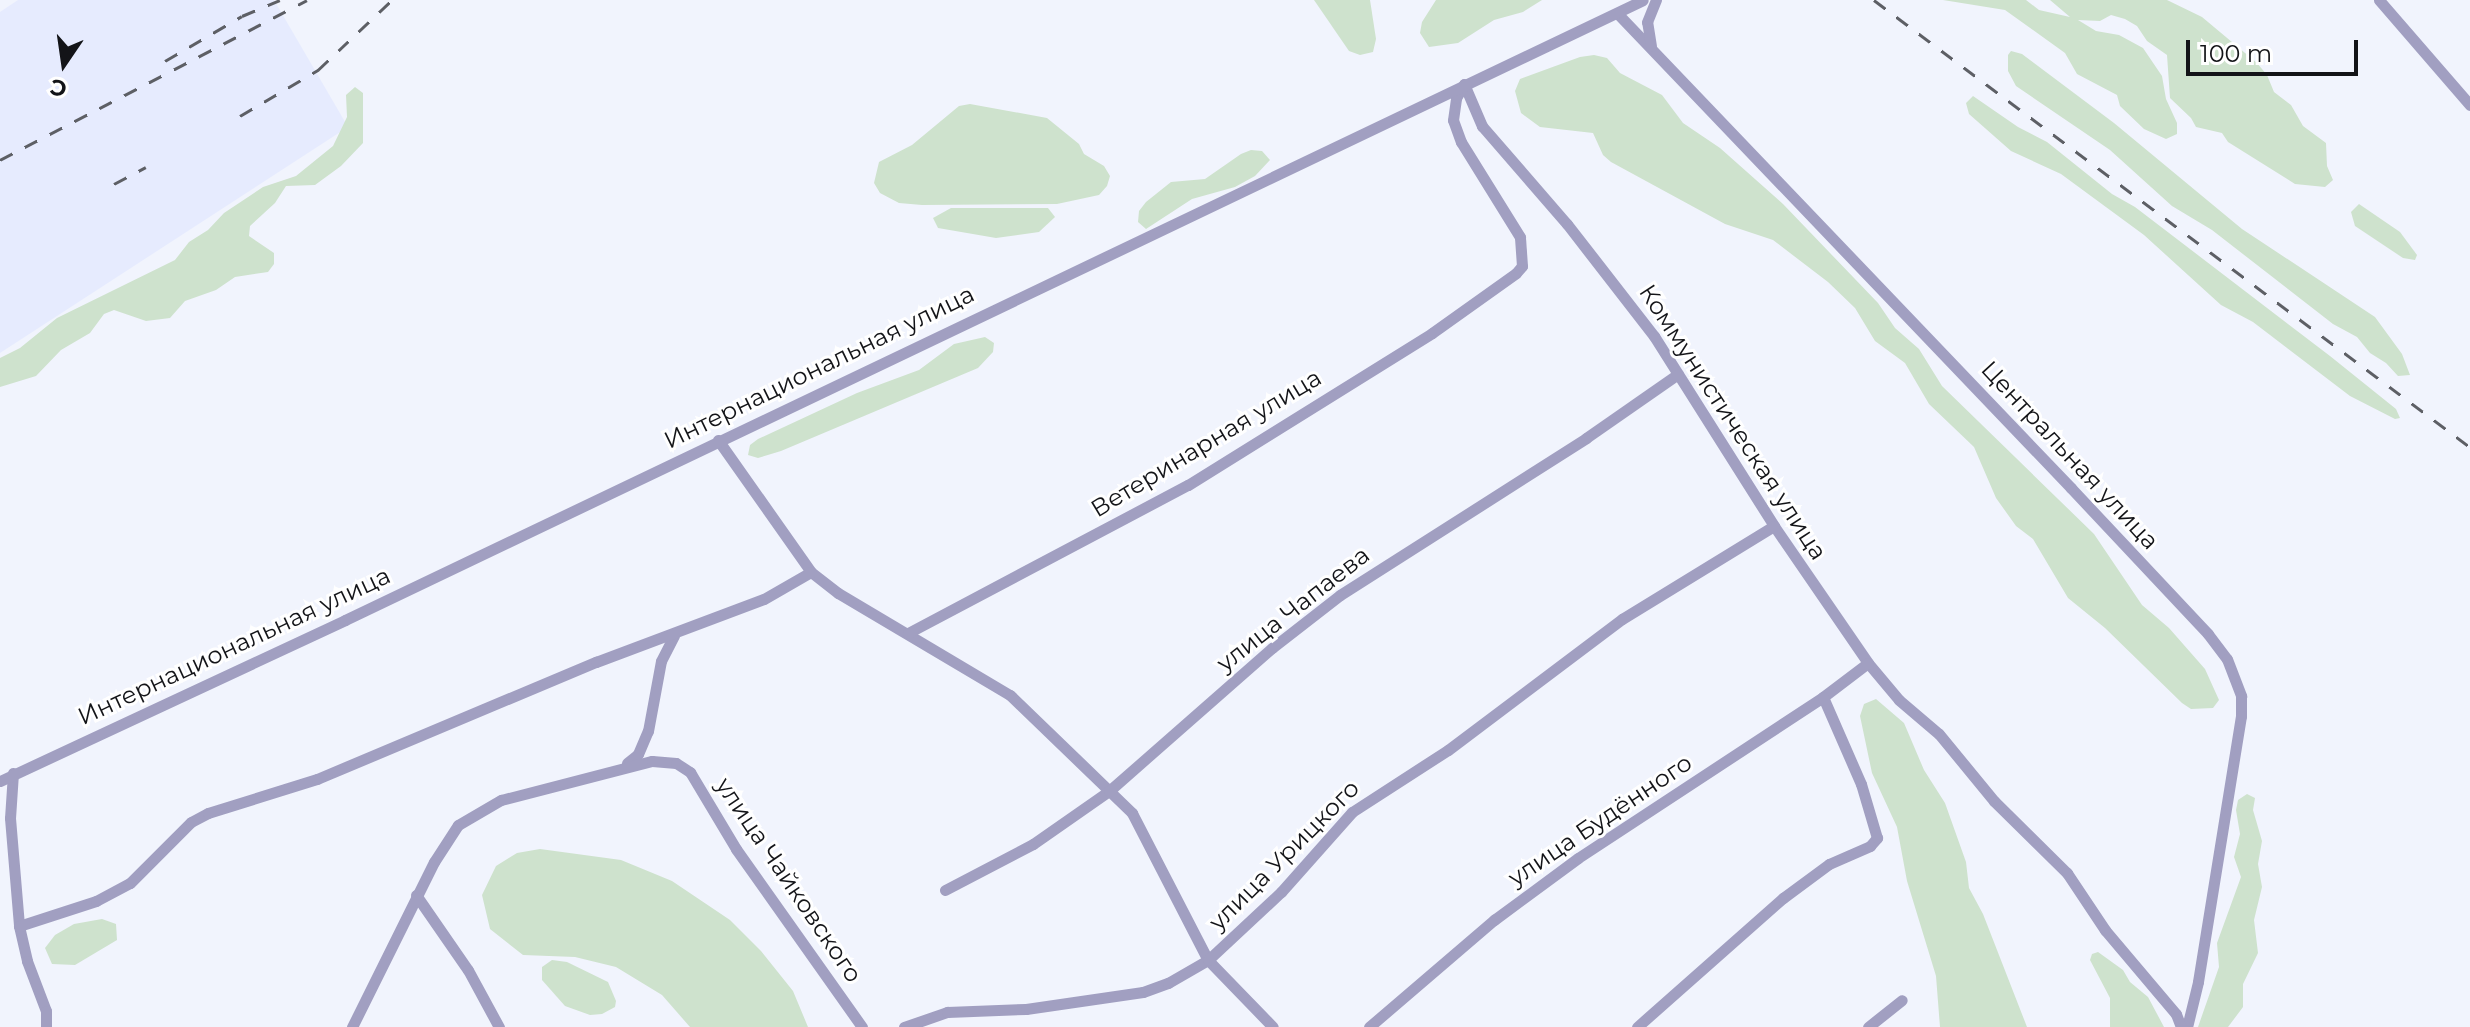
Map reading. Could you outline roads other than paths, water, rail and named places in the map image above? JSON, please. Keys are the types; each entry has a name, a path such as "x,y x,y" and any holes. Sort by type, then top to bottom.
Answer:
{"street":[{"name":"Интернациональная улица","path":"0,781 1643,0"},
{"path":"1652,47 1647,22 1656,0"},
{"path":"2379,0 2470,105"},
{"name":"Центральная улица","path":"1617,13 2198,622 2236,675 2241,696 2239,730 2198,982 2187,1027"},
{"name":"Ветеринарная улица","path":"908,633 1188,485 1432,333 1516,273 1522,266 1520,237 1461,142 1453,120 1456,98 1464,84"},
{"name":"Коммунистическая улица","path":"1464,84 1482,126 1616,285 1868,663 1976,777 1994,801 2067,873 2105,930 2176,1014 2181,1027"},
{"name":"улица Чапаева","path":"945,890 1033,844 1109,791 1260,658 1340,595 1586,438 1678,374"},
{"path":"718,440 811,572 838,593 1010,695 1132,813 1208,960 1273,1027"},
{"name":"улица Урицкого","path":"904,1027 947,1012 1026,1009 1143,992 1168,983 1208,960 1281,892 1352,812 1448,750 1622,619 1774,526"},
{"path":"19,926 96,901 130,883 191,822 208,813 317,779 596,662 764,599 811,572"},
{"path":"352,1027 416,895 446,840 458,825 501,800 625,765 643,744 661,661 674,635"},
{"name":"улица Будённого","path":"1369,1027 1494,920 1578,858 1823,697 1868,663"},
{"path":"1637,1027 1783,898 1829,864 1870,846 1877,838 1861,784 1823,697"},
{"name":"улица Чайковского","path":"625,765 652,761 676,763 690,772 736,849 862,1027"},
{"path":"13,773 11,833 19,926 27,961 46,1011 46,1027"},
{"path":"416,895 468,970 499,1027"},
{"path":"1868,1027 1902,1000"}],"railway":[{"path":"165,61 242,16 280,0"},
{"path":"0,160 307,0"},
{"path":"240,116 318,70 392,0"},
{"path":"1874,0 2470,447"},
{"path":"114,184 146,167"}]}
